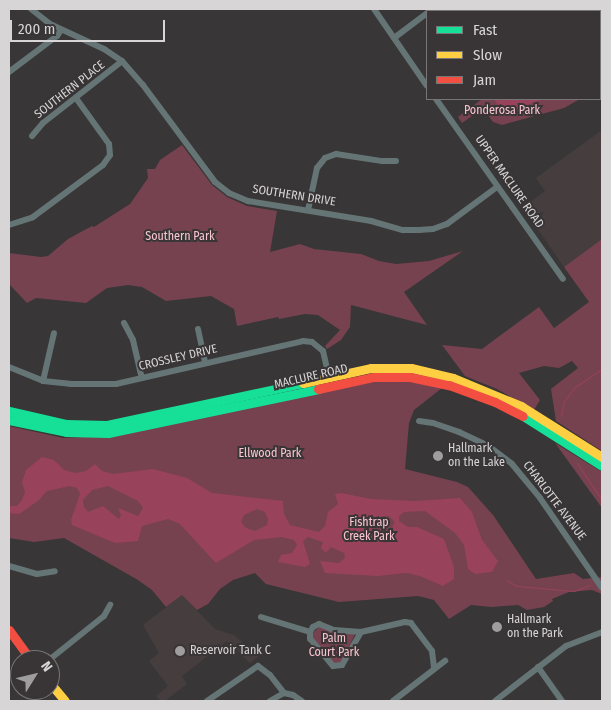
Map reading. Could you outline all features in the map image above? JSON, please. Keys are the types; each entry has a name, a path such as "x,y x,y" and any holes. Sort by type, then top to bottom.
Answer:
{"main road":[{"name":"MACLURE ROAD","path":"9,411 66,424 107,424 214,403 371,368 392,367 420,370 453,378 495,394 521,406 602,457"},
{"name":"MACLURE ROAD","path":"9,420 66,432 108,433 171,422 294,393 373,377 402,376 428,380 469,392 517,413 602,466"},
{"path":"294,393 301,387 324,382 329,377"},
{"path":"9,630 24,650"}],"street":[{"name":"SOUTHERN DRIVE","path":"31,9 61,30 104,48 122,61 143,85 215,182 229,193 248,201 371,221 403,230 433,229 455,219 497,187"},
{"path":"374,9 426,85"},
{"path":"394,38 426,15"},
{"path":"9,72 57,36 61,30"},
{"name":"SOUTHERN PLACE","path":"32,136 43,123 122,61"},
{"path":"9,225 33,217 103,165 110,155 109,144 76,98"},
{"name":"UPPER MACLURE ROAD","path":"437,100 563,279"},
{"path":"308,210 317,168 325,158 336,154 382,161 396,161"},
{"path":"124,323 134,340 142,378"},
{"path":"198,329 205,363"},
{"path":"43,381 54,333"},
{"name":"CROSSLEY DRIVE","path":"9,367 43,381 70,384 116,384 303,341 312,342 319,346 324,353 329,377"},
{"name":"CHARLOTTE AVENUE","path":"419,421 432,423 458,432 487,445 512,464 540,498 602,588"},
{"path":"9,566 37,574 55,571"},
{"path":"60,652 104,616 110,605"},
{"path":"261,617 310,632"},
{"path":"361,632 342,665 333,666 310,639 310,632 313,627 319,624 334,630 361,632 405,622 411,623 432,651 434,668"},
{"path":"495,701 573,642 602,632"},
{"path":"393,701 445,661"},
{"path":"207,701 258,666 270,675 284,693 302,701"},
{"path":"538,667 562,701"},
{"path":"270,701 284,693"}],"shaded area":[{"path":"495,100 541,100 503,113"},
{"path":"602,130 602,239 564,267 523,208 545,191 536,178"},
{"path":"42,457 54,460 64,470 75,473 86,471 95,464 102,471 113,474 153,469 187,478 212,493 283,501 284,514 290,525 319,532 325,526 328,512 338,504 335,494 341,493 371,499 415,501 460,498 472,512 482,540 498,561 492,572 475,574 468,569 464,545 455,533 425,511 404,512 399,516 399,521 408,527 417,527 444,539 454,567 454,579 443,586 420,576 406,573 378,576 325,573 320,561 339,563 345,558 344,553 331,547 326,553 321,548 323,542 308,537 303,541 310,564 305,567 278,562 281,555 292,553 297,545 294,540 282,537 254,540 216,563 180,524 168,519 142,526 138,541 115,543 72,525 71,520 80,494 77,488 70,486 47,491 38,501 19,514 9,513 9,506 17,506 22,500 25,492 22,482 26,470","holes":["108,486 138,501 143,508 138,516 118,508 121,515 119,519 103,506 88,512 84,507 83,500 92,490","257,509 265,512 268,519 267,525 255,531 246,528 241,522 244,515","382,516 389,516 395,522 391,529 383,533 383,537 371,537 371,529"]},
{"path":"182,595 215,629 234,635 259,656 250,663 227,641 182,676 187,684 165,701 160,701 156,696 168,686 149,661 159,653 143,625"}],"green space":[{"name":"Ponderosa Park","path":"481,100 578,100 564,108 502,125 493,122 484,110 479,111 462,123 458,117"},
{"name":"Southern Park","path":"182,145 212,185 227,197 247,206 277,211 270,252 300,244 314,249 361,254 379,261 396,264 429,261 463,251 404,292 427,325 351,305 350,327 341,340 327,349 325,346 340,330 318,315 305,314 279,319 278,317 237,326 234,309 211,296 166,301 142,287 128,285 107,288 86,303 36,298 27,303 9,284 9,253 41,257 48,256 68,239 92,226 94,227 130,204 148,178 147,169 155,169 160,160"},
{"path":"602,239 602,451 556,421 551,389 578,368 572,361 559,368 544,366 519,373 540,400 534,410 497,389 465,376 442,345 482,349 539,307 554,328 589,302 564,267"},
{"name":"Fishtrap Creek Park","path":"407,380 442,388 414,410 409,423 405,469 457,482 468,487 493,515 536,579 574,573 583,579 602,577 602,594 592,590 569,592 552,599 553,601 544,607 527,610 518,605 492,607 471,605 449,619 434,600 418,596 339,602 266,584 255,573 233,580 220,589 208,604 197,610 182,595 166,607 152,590 138,580 64,538 34,542 9,538 9,426 63,438 122,435 370,381"},
{"path":"555,443 602,472 602,508"},
{"name":"Palm Court Park","path":"319,627 355,634 341,664 333,663 313,639 313,633"}],"waterway":[{"path":"561,416 564,401 575,387 602,369"},
{"path":"577,463 602,500"},
{"path":"506,580 517,586 574,591 590,585"}],"traffic: fast":[{"path":"9,411 66,424 107,425 303,383"},
{"path":"9,420 66,432 108,433 318,389"},
{"path":"523,416 602,466"}],"traffic: slow":[{"path":"303,383 371,368 411,368 453,378 521,406 602,457"},
{"path":"60,695 65,701"}],"traffic: jam":[{"path":"318,389 373,377 410,377 449,385 495,402 523,416"},
{"path":"9,630 24,650"}],"place":[{"name":"Hallmark on the Lake","path":"438,456"},
{"name":"Hallmark on the Park","path":"497,627"},
{"name":"Reservoir Tank C","path":"180,651"}],"park label":[{"name":"Ellwood Park","path":"270,454"}]}
